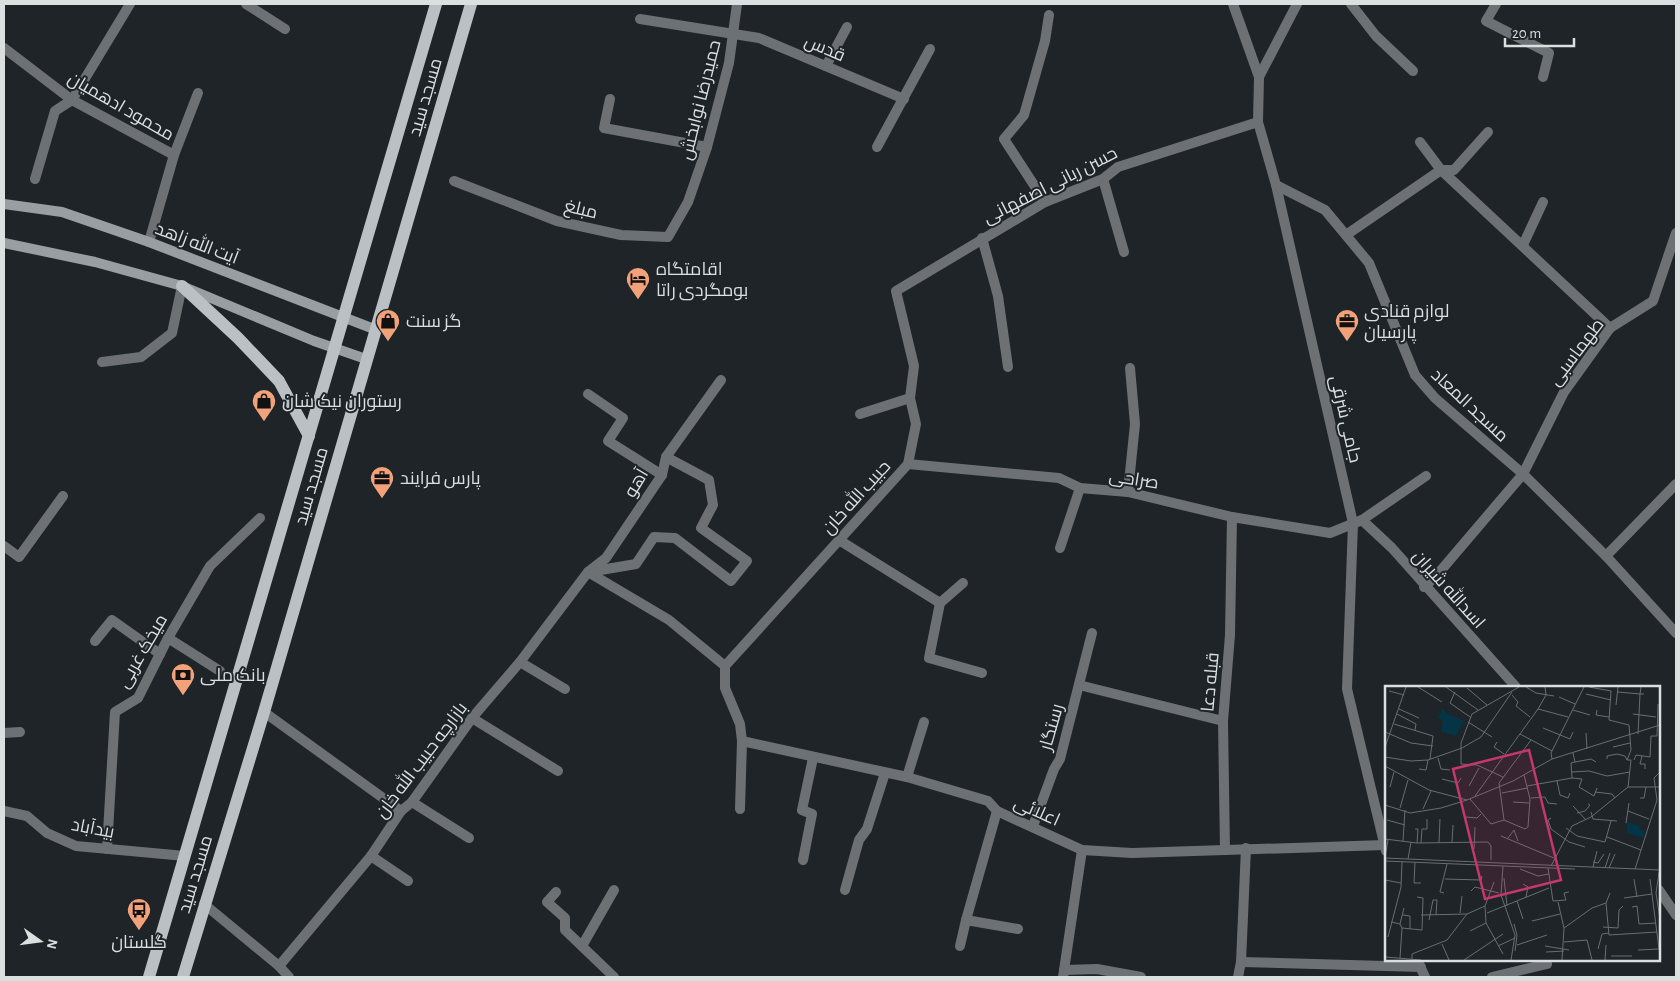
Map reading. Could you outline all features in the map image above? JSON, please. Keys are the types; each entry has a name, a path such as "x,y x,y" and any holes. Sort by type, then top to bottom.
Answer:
{"main road":[{"name":"مسجد سید","path":"148,977 436,4"},
{"name":"مسجد سید","path":"183,977 264,712 374,328 470,4"},
{"name":"آیت الله زاهد","path":"4,204 62,212 149,242 374,328"},
{"path":"4,243 95,262 182,286 334,348 366,359"},
{"path":"182,286 238,338 279,381 308,436"}],"street":[{"path":"36,179 54,111 72,100 130,4"},
{"path":"246,4 285,29"},
{"name":"حمیدرضا نوابخش","path":"688,202 707,147 729,63 736,4"},
{"path":"1233,4 1259,77"},
{"name":"جامی شرقی","path":"1297,4 1259,77 1258,122 1276,185 1358,521 1347,689 1385,844"},
{"path":"1352,4 1376,36 1412,71"},
{"path":"1496,4 1486,20 1549,53 1543,77"},
{"path":"1045,202 1004,139 1024,115 1045,41 1049,15"},
{"name":"قدس","path":"640,19 759,38 904,99"},
{"path":"826,66 847,27"},
{"name":"محمود ادهمیان","path":"4,48 72,100 174,155"},
{"path":"877,147 930,50"},
{"path":"149,242 174,155 198,93"},
{"path":"610,99 604,128 707,147"},
{"name":"حسن ربانی اصفهانی","path":"896,292 982,238 1045,202 1103,179 1118,167 1258,122"},
{"path":"1346,235 1441,170 1454,170 1488,132"},
{"path":"1420,142 1441,170 1610,328"},
{"path":"1103,179 1124,252"},
{"name":"مبلغ","path":"454,181 556,221 622,235 668,237 688,202"},
{"name":"مسجد المعاد","path":"1276,185 1325,210 1369,263 1415,376 1435,398 1523,474 1606,556 1676,633"},
{"path":"1523,245 1543,202"},
{"name":"طهماسبی","path":"1424,587 1438,575 1523,474 1564,392 1610,328 1652,301 1676,233"},
{"path":"982,238 998,296 1008,367"},
{"path":"102,362 140,357 172,333 182,286"},
{"name":"حبیب الله خان","path":"725,666 908,464 916,424 910,398 914,366 896,292"},
{"path":"1128,492 1134,424 1130,368"},
{"name":"آهو","path":"588,572 606,558 662,475 666,457 721,380"},
{"path":"588,394 623,418 608,441 662,475"},
{"path":"860,414 910,398"},
{"path":"588,572 636,564 654,538 675,538 732,581 747,561 700,528 713,505 708,480 666,457"},
{"name":"صراحی","path":"908,464 1059,478 1080,488 1128,492 1232,517 1330,533 1358,521 1426,476"},
{"path":"1606,556 1676,484"},
{"path":"1060,548 1080,488"},
{"path":"4,546 19,557 63,496"},
{"name":"قبله دعا","path":"1225,850 1222,722 1230,635 1232,517"},
{"name":"میخک غربی","path":"107,849 115,712 138,698 168,638 210,566 260,518"},
{"name":"اسدالله شیران","path":"1358,521 1392,548 1424,587 1515,686"},
{"path":"839,540 940,603"},
{"path":"588,572 669,620 725,666 725,688 740,724 742,741 740,809"},
{"name":"بازارچه حبیب الله خان","path":"279,966 371,856 401,811 412,802 472,718 520,662 588,572"},
{"path":"963,583 940,603 929,658 982,673"},
{"path":"95,641 112,620 160,654"},
{"name":"رستگار","path":"1033,826 1054,769 1060,759 1092,634"},
{"path":"168,638 220,671"},
{"path":"520,662 565,689"},
{"path":"1079,685 1222,722"},
{"path":"264,712 401,811"},
{"path":"472,718 558,771"},
{"path":"907,777 924,722"},
{"path":"4,732 20,732"},
{"name":"اعلائی","path":"742,741 907,777 988,801 997,812 1033,826 1082,850 1132,853 1246,848 1385,848"},
{"path":"803,860 812,814 802,810 813,758"},
{"path":"845,890 859,840 867,829 885,773"},
{"path":"412,802 469,838"},
{"name":"بیدآباد","path":"4,811 27,816 47,833 76,846 185,856"},
{"path":"960,946 997,812"},
{"path":"1238,977 1241,962 1246,848"},
{"path":"1082,850 1064,974 1097,969 1142,977"},
{"path":"371,856 408,881"},
{"path":"582,946 614,890"},
{"path":"1660,891 1676,915"},
{"path":"556,892 547,902 565,918 565,930 614,977"},
{"path":"204,904 279,966 289,977"},
{"path":"966,920 1018,929"},
{"path":"1241,962 1421,968"},
{"path":"1492,977 1547,964"}],"place":[{"name":"اقامتگاه بومگردی راتا","path":"638,300"},
{"name":"گز سنت","path":"388,342"},
{"name":"لوازم قنادی پارسیان","path":"1347,342"},
{"name":"رستوران نیک شان","path":"264,422"},
{"name":"پارس فرایند","path":"382,499"},
{"name":"بانک ملی","path":"183,696"},
{"name":"گلستان","path":"139,931"}]}
